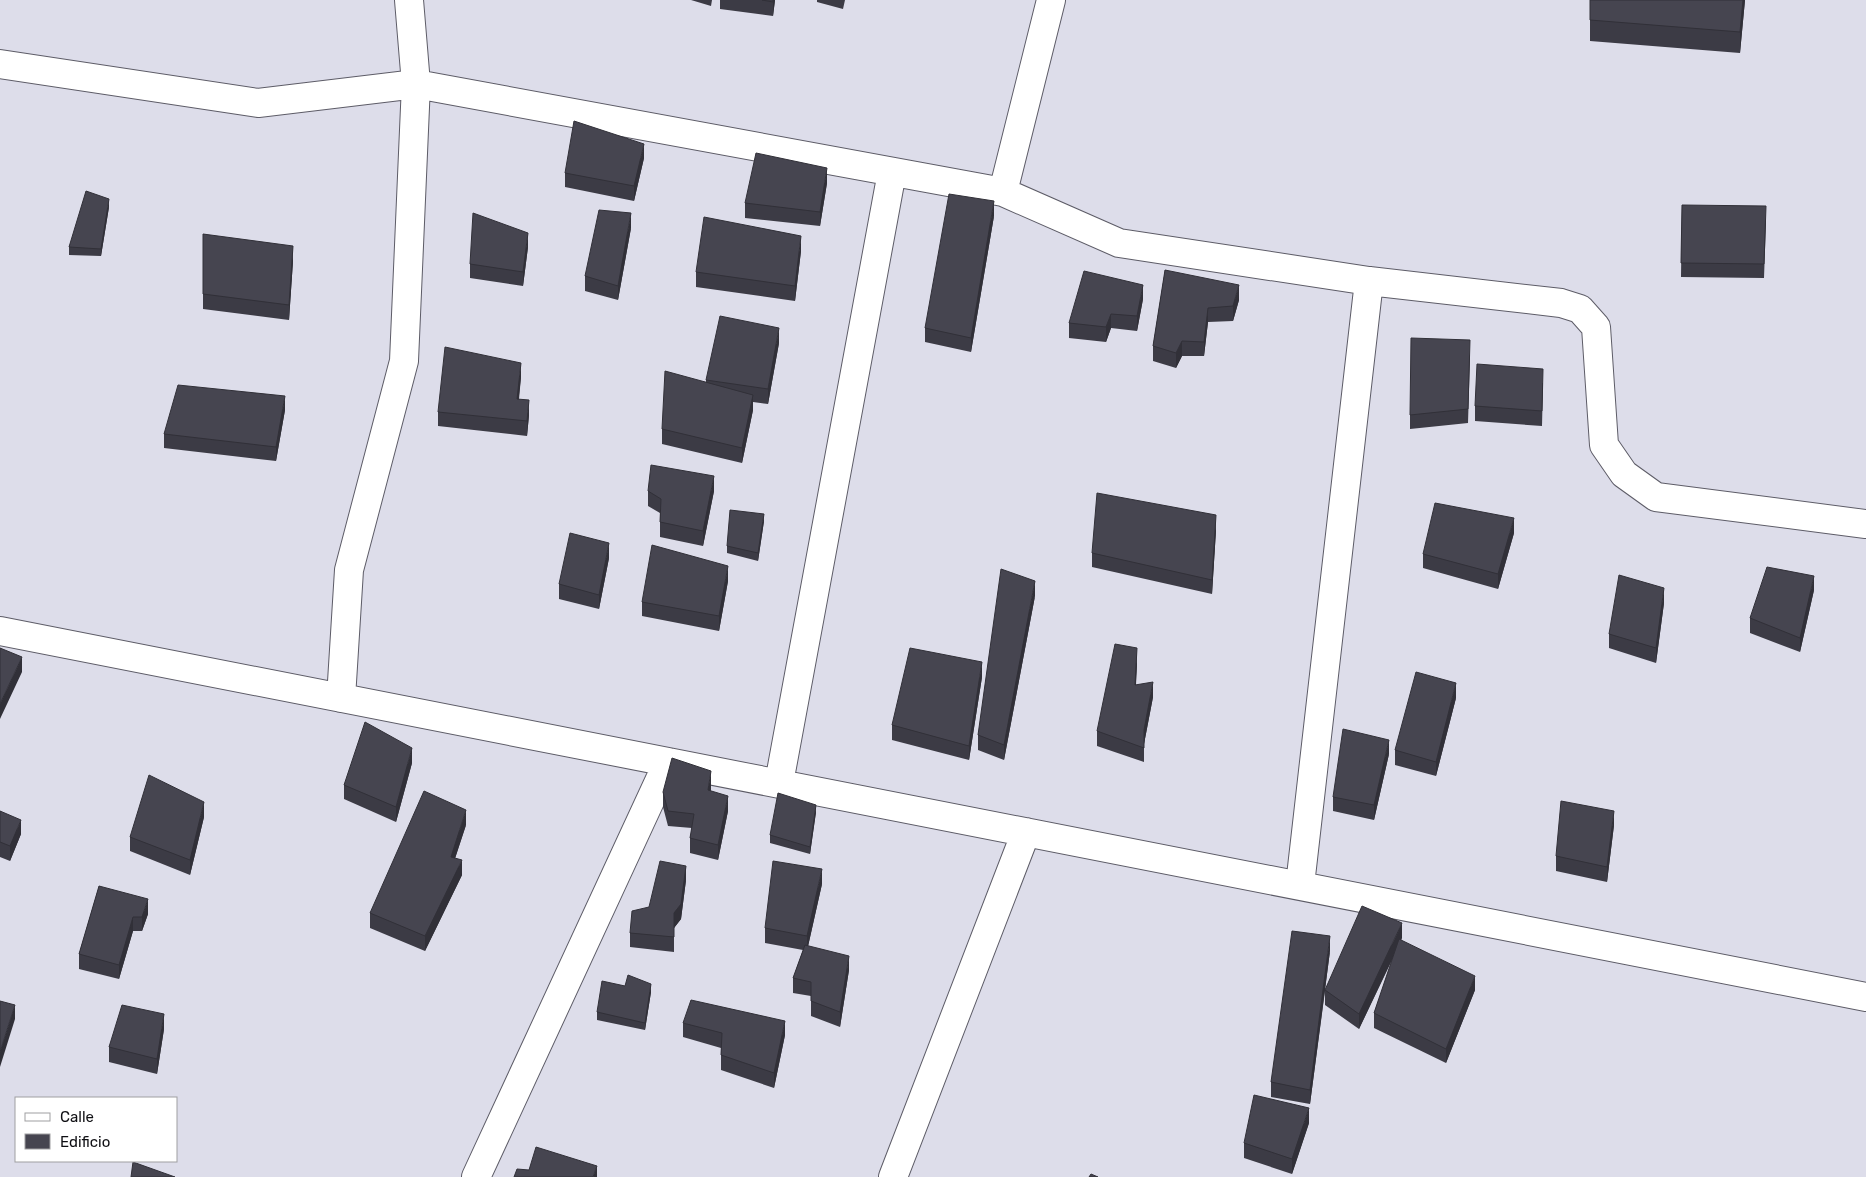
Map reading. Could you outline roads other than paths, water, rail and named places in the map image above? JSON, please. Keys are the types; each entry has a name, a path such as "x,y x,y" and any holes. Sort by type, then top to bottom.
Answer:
{"street":[{"path":"341,698 350,570 404,361 416,84 409,0"},
{"path":"1003,192 1050,0"},
{"path":"0,64 258,103 416,84 1003,192 1119,243 1370,281 1561,303 1580,309 1596,327 1604,445 1624,474 1656,497 1866,524"},
{"path":"779,783 892,172"},
{"path":"1300,885 1370,281"},
{"path":"0,631 1866,996"},
{"path":"476,1177 668,762"},
{"path":"893,1177 1026,832"}]}
